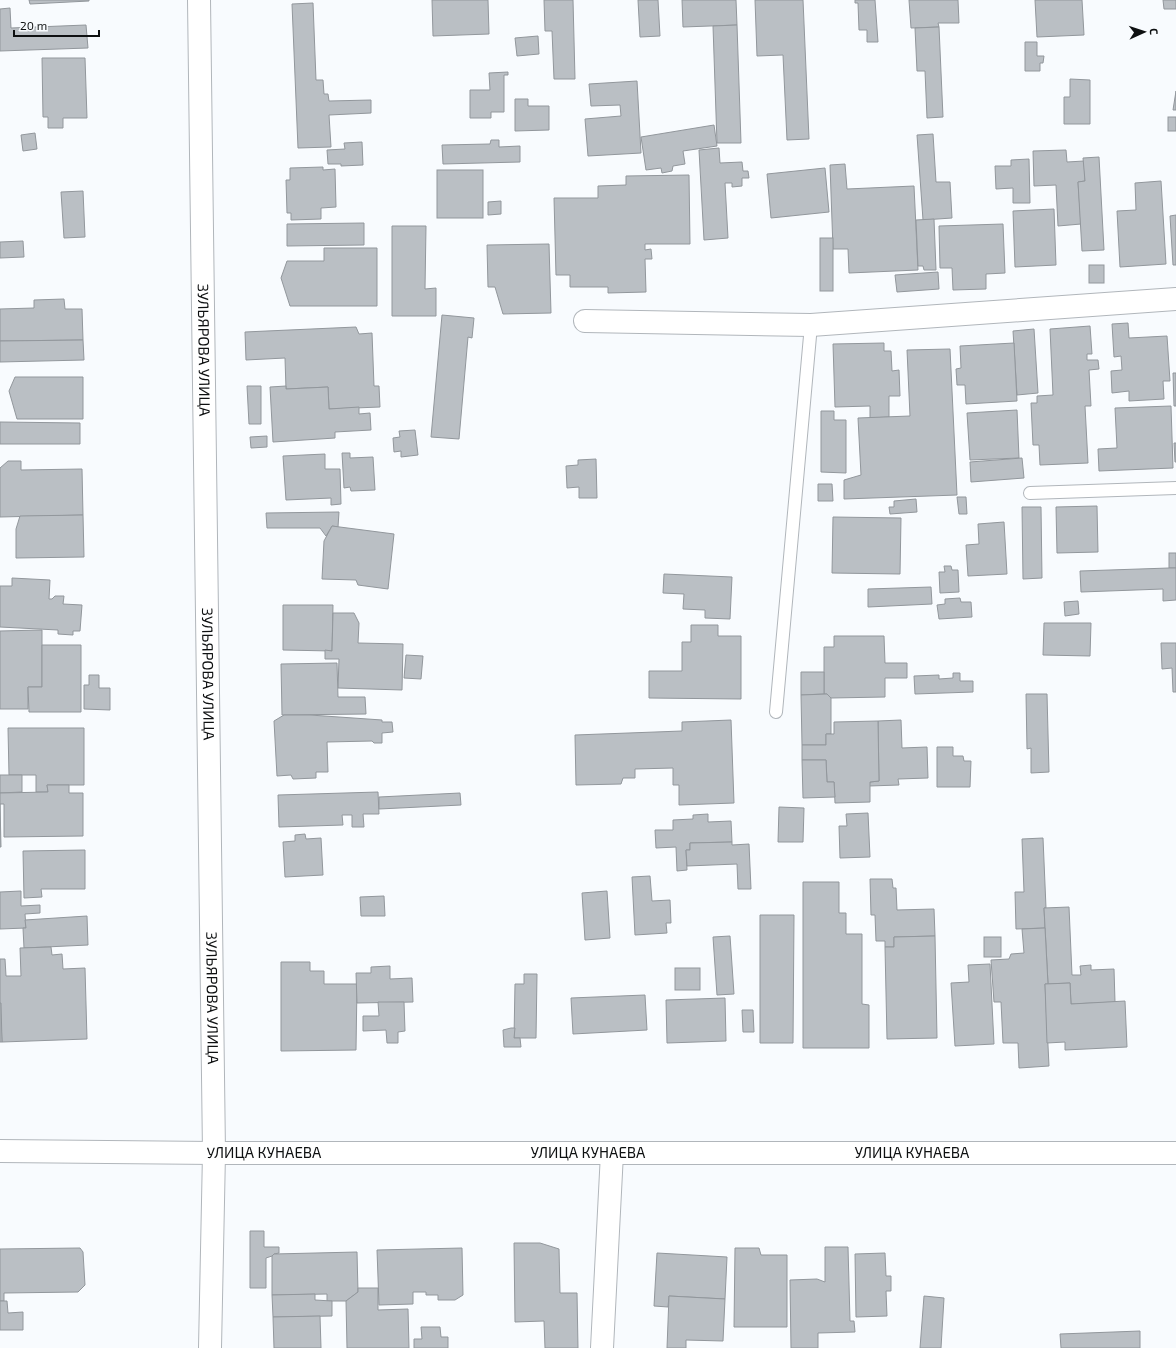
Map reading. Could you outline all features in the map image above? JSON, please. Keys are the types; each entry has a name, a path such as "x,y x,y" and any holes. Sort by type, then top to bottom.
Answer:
{"street":[{"name":"ЗУЛЬЯРОВА УЛИЦА","path":"199,0 214,1153 210,1348"},
{"path":"585,321 811,325 1176,299"},
{"name":"УЛИЦА КУНАЕВА","path":"0,1151 214,1153 1176,1153"},
{"path":"602,1348 612,1153"}],"lane":[{"path":"776,712 811,325"},
{"path":"1030,493 1176,488"}],"building":[{"path":"29,0 89,0 89,1 30,4"},
{"path":"432,0 488,0 489,34 433,36"},
{"path":"544,0 573,0 575,79 554,79 552,31 545,31"},
{"path":"638,0 658,0 660,36 640,37"},
{"path":"682,0 736,0 737,25 683,27"},
{"path":"755,0 803,0 809,139 787,140 783,55 757,56"},
{"path":"855,0 875,0 878,42 867,42 867,30 859,30 858,3 855,3"},
{"path":"909,0 958,0 959,23 938,23 939,27 911,28"},
{"path":"1035,0 1082,0 1084,35 1037,37"},
{"path":"1163,0 1176,0 1176,9 1164,9"},
{"path":"313,3 316,80 323,80 324,94 328,94 329,101 371,100 371,113 329,115 331,147 298,148 292,4"},
{"path":"10,8 11,28 86,25 88,48 0,51 0,9"},
{"path":"737,25 741,143 717,143 713,26"},
{"path":"939,27 943,117 927,118 925,71 917,71 915,28"},
{"path":"538,36 539,54 517,56 515,38"},
{"path":"1025,42 1037,42 1037,56 1044,56 1043,63 1040,63 1040,71 1025,71"},
{"path":"42,58 85,58 87,118 63,118 63,128 48,128 48,117 43,117"},
{"path":"508,72 508,75 504,75 504,112 491,112 491,118 470,118 470,90 490,90 489,73"},
{"path":"1070,79 1090,80 1090,124 1064,124 1064,97 1070,97"},
{"path":"637,81 641,153 588,156 585,119 621,116 620,105 591,106 589,84"},
{"path":"1176,91 1176,110 1173,110"},
{"path":"515,99 528,99 528,106 549,106 549,130 515,131"},
{"path":"1168,117 1176,117 1176,131 1168,131"},
{"path":"714,125 717,146 683,151 685,164 673,166 672,171 662,173 661,168 646,170 641,137"},
{"path":"35,133 37,149 23,151 21,135"},
{"path":"933,134 936,182 950,182 952,218 923,220 917,135"},
{"path":"491,140 499,140 499,147 520,146 520,162 443,164 442,145 490,144"},
{"path":"362,142 363,165 341,166 341,164 328,164 327,150 345,149 344,143"},
{"path":"719,148 720,163 742,162 743,171 748,171 749,178 742,178 742,186 732,187 732,183 725,183 728,238 704,240 699,150"},
{"path":"1066,150 1067,162 1084,161 1085,181 1078,182 1081,224 1058,226 1056,185 1034,186 1033,151"},
{"path":"1099,157 1104,250 1082,251 1078,182 1085,181 1083,158"},
{"path":"1029,159 1030,203 1013,203 1013,188 996,189 995,166 1011,166 1011,160"},
{"path":"845,164 847,189 914,186 918,270 849,273 848,249 833,249 830,165"},
{"path":"323,167 323,170 335,169 336,207 321,208 321,219 291,220 291,213 287,213 286,180 290,180 290,168"},
{"path":"825,168 829,212 771,218 767,174"},
{"path":"437,170 483,170 483,218 437,218"},
{"path":"689,175 690,244 645,244 645,250 651,249 652,259 645,259 646,292 608,293 608,287 570,287 570,275 556,275 554,198 598,198 598,186 626,185 626,176"},
{"path":"1161,181 1166,264 1120,267 1117,211 1136,210 1135,183"},
{"path":"83,191 85,237 64,238 61,192"},
{"path":"501,201 501,214 488,215 488,202"},
{"path":"1054,209 1056,265 1015,267 1013,211"},
{"path":"1176,215 1176,265 1173,265 1170,216"},
{"path":"934,219 936,270 924,270 923,266 918,266 916,220"},
{"path":"364,223 364,245 287,246 287,224"},
{"path":"1003,224 1005,273 986,274 986,289 953,290 952,268 940,268 939,226"},
{"path":"392,226 426,226 425,289 436,288 436,316 392,316"},
{"path":"820,238 833,238 833,291 820,291"},
{"path":"23,241 24,257 0,258 0,242"},
{"path":"549,244 551,313 503,314 495,287 488,287 487,245"},
{"path":"324,248 377,248 377,306 290,306 281,278 287,261 324,261"},
{"path":"1089,265 1104,265 1104,283 1089,283"},
{"path":"938,272 939,289 897,292 895,275"},
{"path":"64,299 65,309 82,309 83,340 0,341 0,309 34,308 34,300"},
{"path":"442,315 474,318 472,338 468,337 459,439 431,437"},
{"path":"1128,323 1129,338 1167,336 1170,381 1163,381 1164,399 1129,401 1129,391 1112,393 1111,371 1122,370 1121,356 1114,357 1112,324"},
{"path":"1090,326 1092,354 1087,354 1087,360 1098,360 1099,369 1089,370 1091,406 1085,406 1088,463 1040,465 1039,445 1033,445 1031,403 1037,403 1037,396 1053,395 1050,329"},
{"path":"356,327 359,334 372,333 374,386 379,386 380,407 329,409 328,387 286,389 285,358 246,360 245,332"},
{"path":"1034,329 1038,393 1017,395 1013,331"},
{"path":"83,340 84,360 0,362 0,341"},
{"path":"884,343 884,351 891,351 892,371 899,370 900,396 889,396 889,417 870,418 870,406 835,407 833,344"},
{"path":"1014,343 1017,401 966,404 965,385 957,385 956,369 961,368 960,346"},
{"path":"950,349 957,495 844,499 844,480 861,475 858,418 910,416 907,350"},
{"path":"1173,373 1176,373 1176,406 1174,406"},
{"path":"15,377 83,377 83,419 17,419 9,391"},
{"path":"247,386 261,386 261,424 249,424"},
{"path":"286,386 286,389 328,387 329,409 359,407 359,414 370,413 371,430 335,432 335,438 273,442 270,387"},
{"path":"1171,406 1173,468 1099,471 1098,449 1117,448 1115,408"},
{"path":"1017,410 1019,458 970,460 967,413"},
{"path":"821,411 834,411 834,420 846,420 846,473 821,472"},
{"path":"0,422 80,423 80,444 0,444"},
{"path":"415,430 418,455 401,457 401,451 394,452 393,438 400,437 399,431"},
{"path":"267,436 267,447 251,448 250,437"},
{"path":"1174,443 1176,443 1176,462 1175,462"},
{"path":"342,453 350,453 350,458 373,457 375,490 351,491 350,487 344,488"},
{"path":"325,454 325,469 340,469 341,504 331,505 331,498 286,500 283,456"},
{"path":"1022,458 1024,478 971,482 970,462"},
{"path":"596,459 597,498 579,498 579,487 567,488 566,466 578,465 578,460"},
{"path":"8,461 21,461 21,470 82,469 83,515 0,517 0,468"},
{"path":"818,484 832,484 833,501 818,501"},
{"path":"957,497 966,497 967,514 959,514"},
{"path":"916,499 917,512 890,514 889,507 894,507 894,501"},
{"path":"1097,506 1098,552 1057,553 1056,507"},
{"path":"1022,507 1041,507 1042,578 1023,579"},
{"path":"339,512 338,527 332,526 326,536 320,528 267,528 266,513"},
{"path":"83,515 84,557 16,558 16,529 20,516"},
{"path":"833,517 901,518 900,574 832,573"},
{"path":"1004,522 1007,574 968,576 966,545 979,544 978,524"},
{"path":"332,526 394,534 388,589 358,585 356,580 322,579 324,541"},
{"path":"1169,553 1176,553 1176,568 1169,568"},
{"path":"944,566 951,566 952,570 958,570 959,592 940,593 939,572 945,572"},
{"path":"1176,568 1176,600 1163,601 1163,589 1081,592 1080,571"},
{"path":"664,574 732,577 730,619 705,618 705,610 683,609 684,594 663,593"},
{"path":"12,578 50,580 49,599 52,599 55,596 64,596 63,604 82,605 80,631 73,631 73,635 58,634 58,630 0,627 0,586 12,586"},
{"path":"931,587 932,604 868,607 868,589"},
{"path":"960,598 961,602 971,602 972,617 939,619 937,605 945,604 945,599"},
{"path":"1078,601 1079,614 1065,616 1064,602"},
{"path":"283,605 333,605 332,651 283,650"},
{"path":"333,613 354,613 359,623 358,643 403,644 402,690 338,688 339,659 325,659 325,650 332,651"},
{"path":"1044,623 1091,623 1090,656 1043,655"},
{"path":"691,625 718,625 718,636 741,636 741,699 649,698 649,671 682,671 682,642 691,642"},
{"path":"42,630 42,687 28,687 28,709 0,709 0,631"},
{"path":"834,636 884,636 885,663 907,663 907,678 885,678 885,697 831,698 827,694 824,694 824,647 834,647"},
{"path":"1161,643 1176,643 1176,692 1173,692 1172,668 1162,669"},
{"path":"42,645 81,645 81,712 29,712 28,687 42,687"},
{"path":"406,655 423,656 421,679 404,678"},
{"path":"337,663 338,697 365,697 366,714 282,715 281,664"},
{"path":"801,672 824,672 824,694 801,695"},
{"path":"953,673 960,673 960,681 973,681 973,692 915,694 914,676 939,675 939,679 953,678"},
{"path":"89,675 99,675 99,688 110,688 110,710 84,709 84,685 89,685"},
{"path":"827,694 831,698 831,734 826,734 826,745 802,745 801,695"},
{"path":"1026,694 1047,694 1049,772 1031,773 1031,748 1027,749"},
{"path":"284,715 310,715 382,720 382,722 392,722 393,732 382,733 382,743 374,743 372,741 327,742 328,772 316,772 316,778 293,779 291,775 277,776 274,721"},
{"path":"731,720 734,803 679,805 679,785 673,785 673,768 635,769 635,778 623,778 621,784 576,785 575,735 682,731 682,722"},
{"path":"901,720 902,748 927,747 928,778 898,779 899,785 869,786 870,782 879,781 878,721"},
{"path":"878,721 879,781 870,782 870,802 835,803 834,782 827,782 826,760 802,760 802,745 826,745 826,734 834,734 834,722"},
{"path":"8,728 84,728 84,785 47,785 48,792 36,792 36,775 9,775"},
{"path":"937,747 953,747 953,756 963,756 964,761 971,761 970,787 937,787"},
{"path":"802,760 826,760 827,782 834,782 835,797 803,798"},
{"path":"0,775 22,775 22,792 0,793"},
{"path":"47,785 69,785 69,793 83,793 83,836 4,837 4,804 0,804 0,793 48,792"},
{"path":"378,792 379,814 363,814 364,827 352,827 352,815 342,815 343,825 279,827 278,795"},
{"path":"460,793 461,805 379,809 379,797"},
{"path":"0,804 1,847 0,847"},
{"path":"779,807 804,808 803,842 778,842"},
{"path":"868,813 870,857 840,858 839,826 847,826 846,814"},
{"path":"708,814 708,822 731,821 732,842 690,843 690,850 686,850 687,870 677,871 676,847 656,848 655,830 673,830 673,820 693,819 693,815"},
{"path":"305,834 306,839 321,838 323,875 285,877 283,842 295,841 295,835"},
{"path":"1043,838 1046,908 1044,908 1045,928 1016,929 1015,892 1024,892 1022,839"},
{"path":"732,842 732,845 749,844 751,889 738,889 737,864 687,866 686,850 690,850 690,843"},
{"path":"85,850 85,889 41,889 42,897 24,898 23,851"},
{"path":"650,876 652,901 670,900 671,923 666,923 667,933 635,935 632,877"},
{"path":"870,879 892,879 893,888 896,888 897,910 934,909 935,936 894,937 894,947 885,947 885,941 876,941 875,915 871,915"},
{"path":"803,882 839,882 839,913 846,913 846,934 862,934 862,1004 869,1005 869,1048 803,1048"},
{"path":"21,891 21,906 40,905 40,913 25,914 26,928 0,929 0,892"},
{"path":"607,891 610,938 585,940 582,893"},
{"path":"384,896 385,916 361,916 360,897"},
{"path":"1069,907 1072,975 1081,975 1080,966 1091,965 1091,970 1114,969 1115,1002 1071,1004 1070,983 1048,984 1044,908"},
{"path":"760,915 794,915 793,1043 760,1043"},
{"path":"87,916 88,945 24,948 23,928 26,928 25,920"},
{"path":"1045,928 1048,984 1045,984 1049,1066 1019,1068 1018,1043 1003,1043 1001,1002 994,1002 991,960 1009,959 1011,954 1024,953 1022,929"},
{"path":"730,936 734,994 717,995 713,937"},
{"path":"935,936 937,1038 887,1039 885,947 894,947 894,937"},
{"path":"984,937 1001,937 1001,957 984,957"},
{"path":"51,947 52,955 62,954 63,969 85,968 87,1039 2,1042 0,959 5,959 6,976 21,976 20,948"},
{"path":"281,962 310,962 310,971 324,971 324,984 357,984 356,1050 281,1051"},
{"path":"990,964 994,1044 955,1046 951,983 969,982 968,965"},
{"path":"390,966 390,979 412,978 413,1002 357,1003 356,973 371,973 371,967"},
{"path":"675,968 700,968 700,990 675,990"},
{"path":"524,974 537,974 536,1038 514,1038 515,984 524,984"},
{"path":"1070,983 1071,1004 1125,1001 1127,1047 1065,1050 1065,1042 1047,1043 1045,984"},
{"path":"645,995 647,1030 573,1034 571,998"},
{"path":"725,998 726,1041 667,1043 666,1000"},
{"path":"378,1002 404,1002 405,1031 398,1032 398,1043 387,1043 386,1030 363,1031 363,1016 379,1016"},
{"path":"1,1003 2,1042 0,1042"},
{"path":"742,1010 753,1010 754,1032 743,1032"},
{"path":"515,1028 514,1038 520,1038 521,1047 504,1047 503,1030"},
{"path":"250,1231 264,1231 264,1247 279,1247 279,1253 266,1258 266,1288 250,1288"},
{"path":"514,1243 540,1243 559,1249 560,1293 577,1293 578,1348 545,1348 544,1321 515,1322"},
{"path":"825,1247 848,1247 850,1321 854,1321 855,1332 818,1333 818,1348 791,1348 790,1280 817,1279 825,1282"},
{"path":"80,1248 83,1252 85,1285 78,1292 4,1293 4,1301 0,1301 0,1249"},
{"path":"462,1248 463,1295 455,1300 438,1300 438,1295 426,1295 426,1292 413,1292 413,1304 379,1305 377,1250"},
{"path":"735,1248 759,1248 761,1255 787,1255 787,1327 734,1327"},
{"path":"357,1252 358,1292 346,1301 327,1301 327,1294 272,1295 272,1256 274,1254"},
{"path":"657,1253 727,1257 725,1299 669,1296 668,1307 654,1306"},
{"path":"885,1253 886,1276 891,1276 891,1291 886,1291 887,1316 856,1317 855,1254"},
{"path":"358,1288 378,1288 378,1310 408,1309 409,1348 347,1348 346,1301 358,1292"},
{"path":"315,1294 315,1300 332,1301 332,1316 273,1317 272,1295"},
{"path":"669,1296 725,1299 723,1341 686,1340 686,1348 667,1348"},
{"path":"924,1296 944,1298 941,1348 920,1348"},
{"path":"0,1301 7,1301 8,1313 23,1312 23,1330 0,1330"},
{"path":"320,1316 321,1348 274,1348 273,1317"},
{"path":"421,1327 440,1327 441,1337 448,1337 448,1348 414,1348 414,1339 422,1339"},
{"path":"1140,1331 1140,1348 1061,1348 1060,1334"}]}
